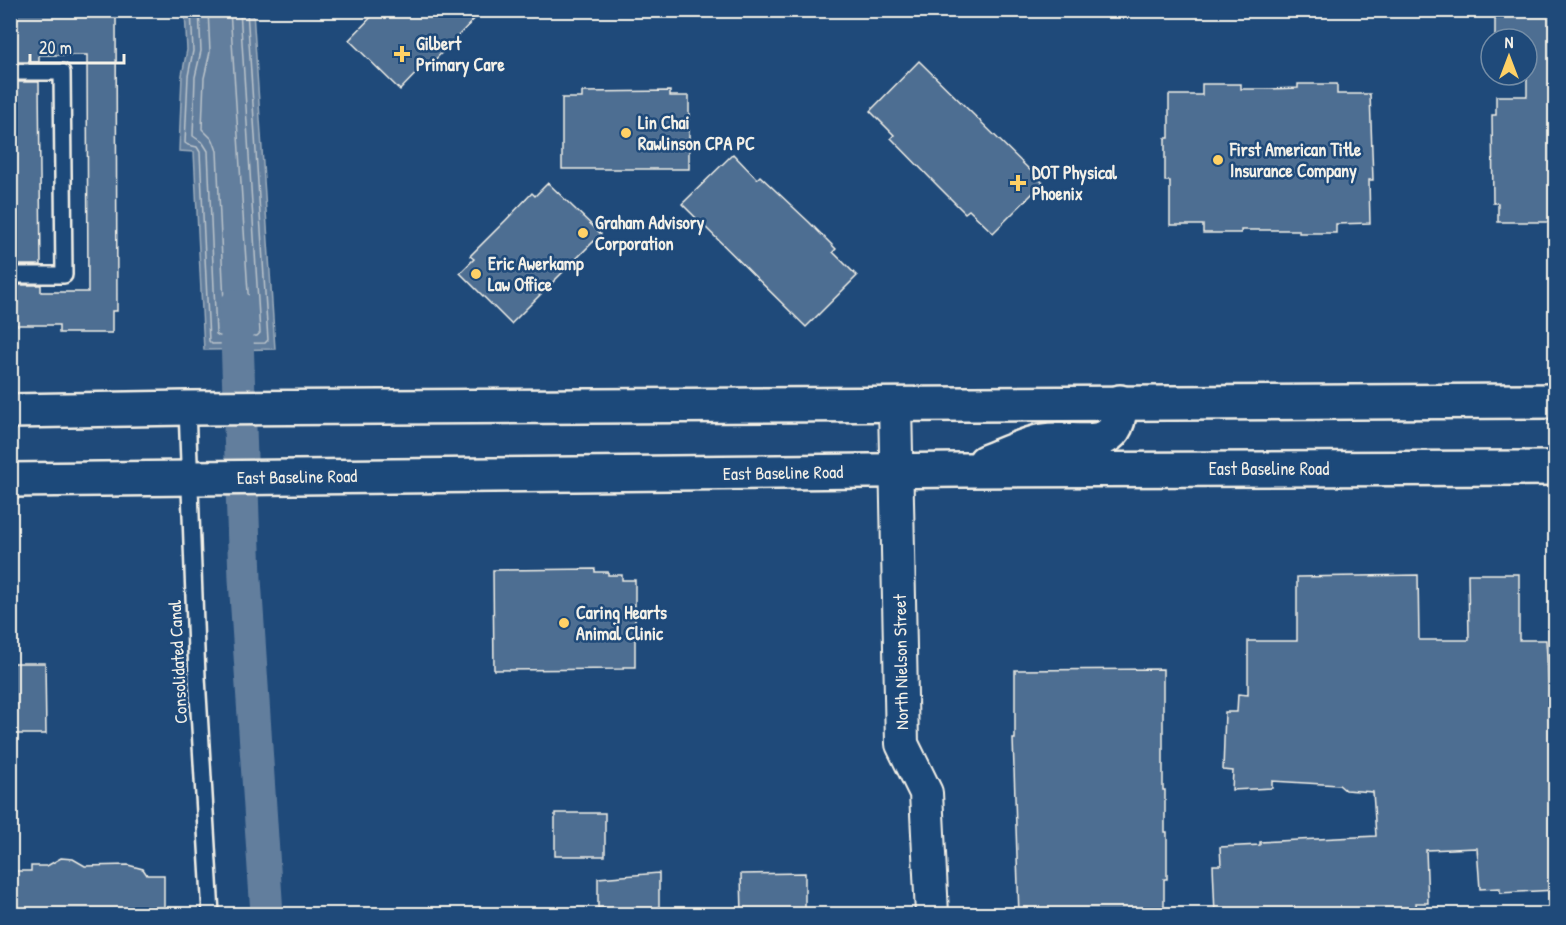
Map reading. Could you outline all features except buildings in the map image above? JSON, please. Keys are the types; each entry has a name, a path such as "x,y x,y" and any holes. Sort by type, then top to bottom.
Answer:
{"main road":[{"path":"10,411 188,408 1556,401"},
{"path":"960,470 1043,441 1101,440 1112,432 1120,419 1120,402"},
{"name":"East Baseline Road","path":"10,480 960,470 1556,468"}],"street":[{"name":"North Nielson Street","path":"895,405 902,744 926,793 932,915"}],"lane":[{"path":"10,72 62,72 64,275 10,275"},
{"name":"Consolidated Canal","path":"188,408 197,677 211,915"}],"water":[{"path":"185,11 253,11 275,349 204,350 194,152 179,151 182,75 187,50"}],"waterway":[{"path":"236,306 245,579 267,914"}],"place":[{"name":"Gilbert Primary Care","path":"402,54"},
{"name":"Lin Chai Rawlinson CPA PC","path":"626,133"},
{"name":"First American Title Insurance Company","path":"1218,160"},
{"name":"DOT Physical Phoenix","path":"1018,183"},
{"name":"Graham Advisory Corporation","path":"583,233"},
{"name":"Eric Awerkamp Law Office","path":"476,274"},
{"name":"Caring Hearts Animal Clinic","path":"564,623"}]}
